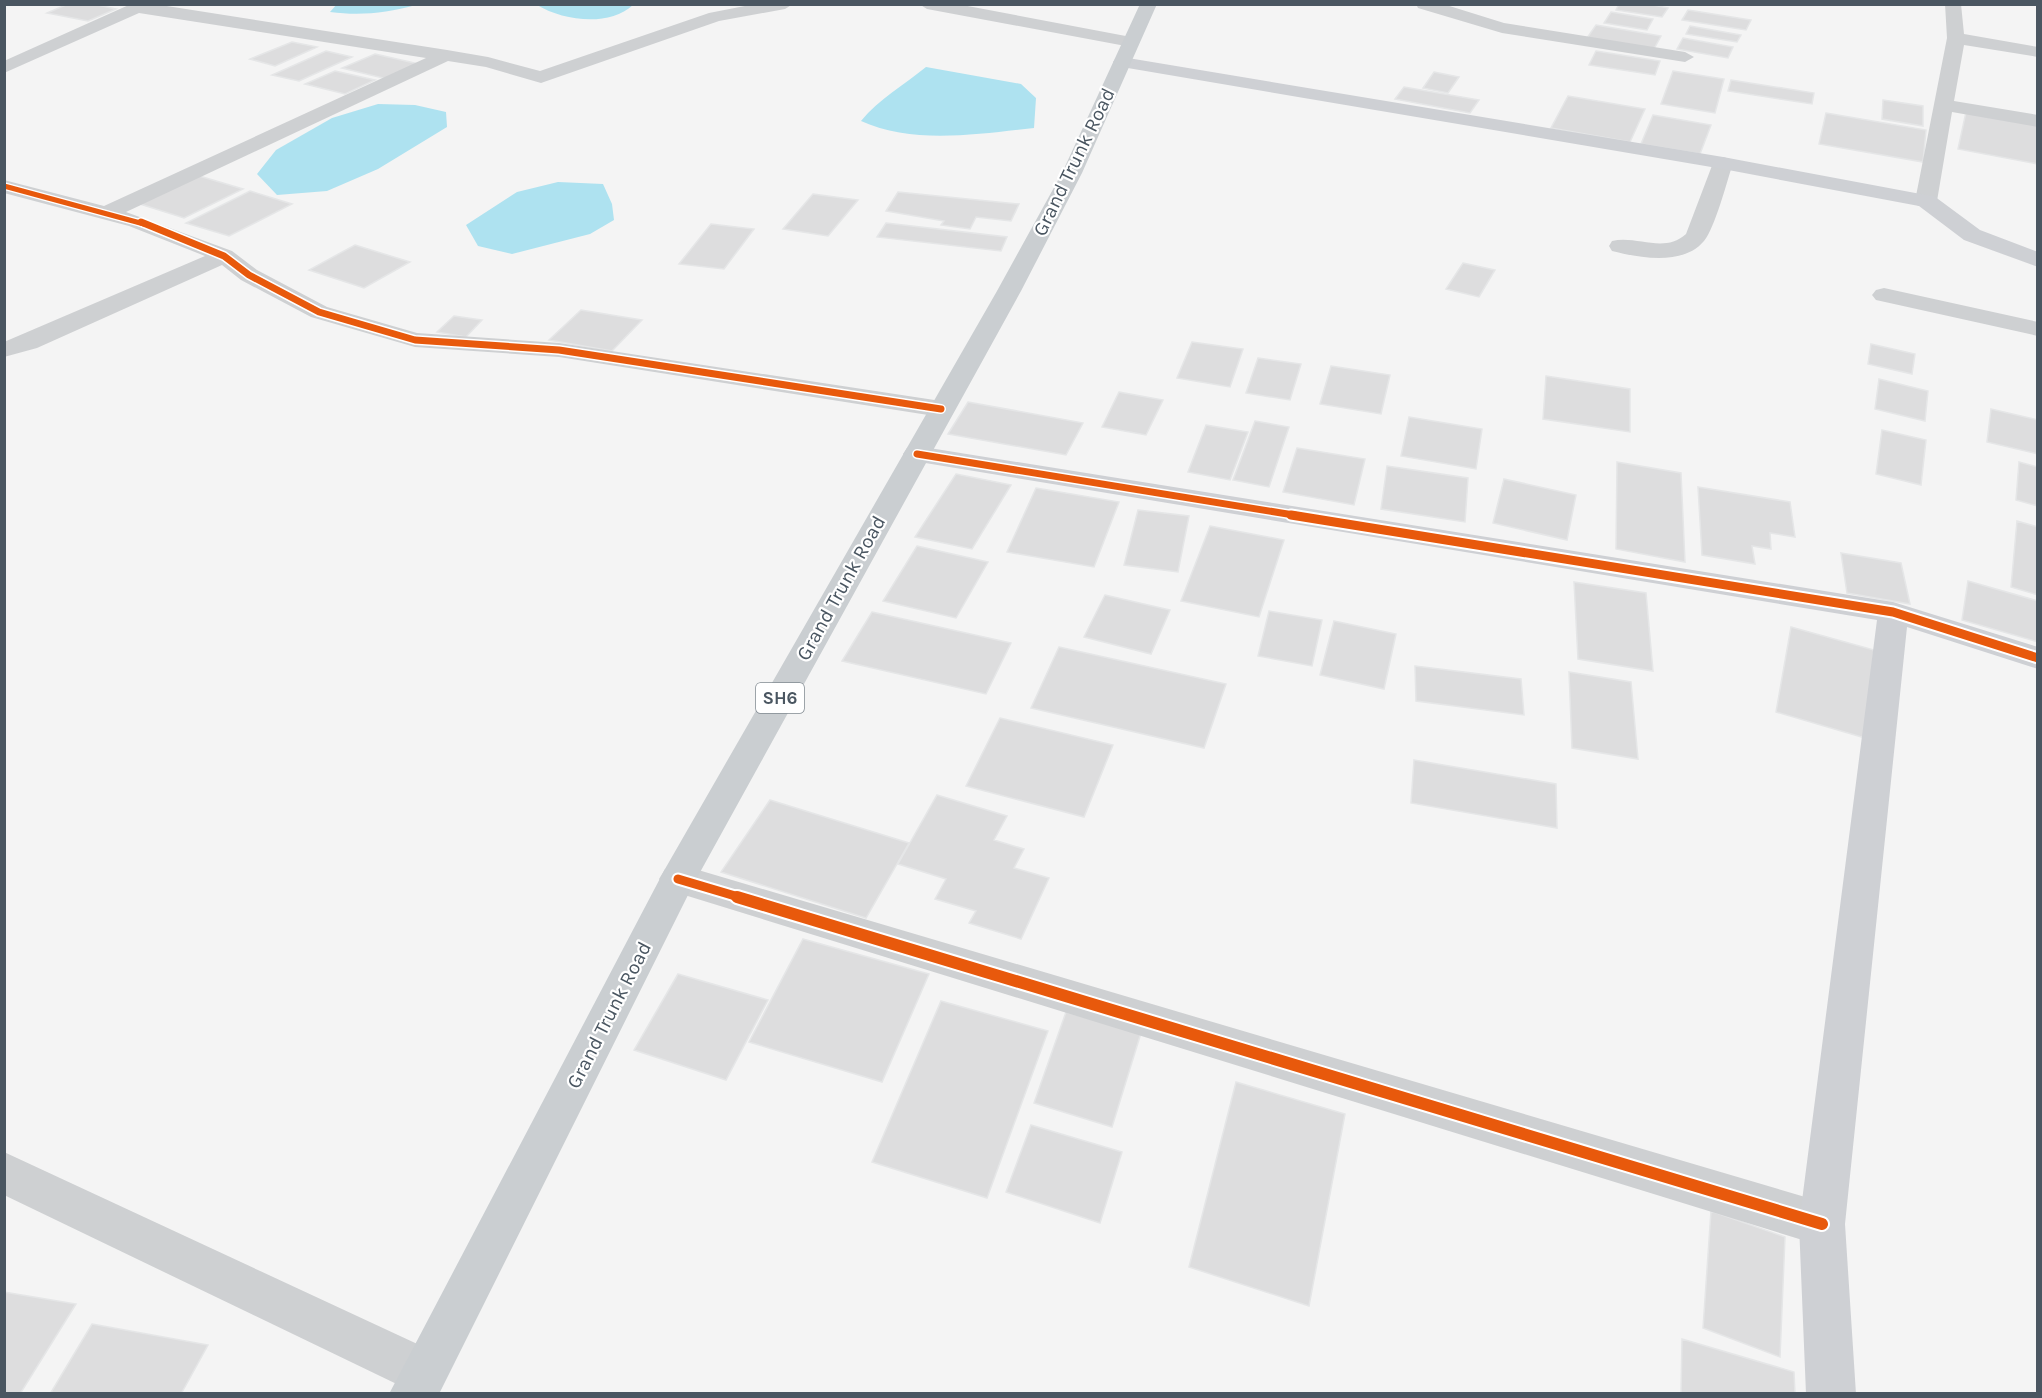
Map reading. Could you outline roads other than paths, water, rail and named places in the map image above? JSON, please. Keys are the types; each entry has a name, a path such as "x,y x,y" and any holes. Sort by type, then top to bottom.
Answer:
{"main road":[{"name":"Grand Trunk Road","path":"419,1383 678,879 1009,291 1072,173 1149,4"}],"street":[{"path":"4,68 142,6 488,62 541,77 715,17 785,4"},
{"path":"927,4 1126,52 1926,201 1972,235 2037,260"},
{"path":"1424,4 1502,28 1685,57"},
{"path":"1926,201 1947,98 1956,38 1953,4"},
{"path":"1956,38 2037,52"},
{"path":"108,212 447,55"},
{"path":"1947,98 2037,106"},
{"path":"1947,98 2037,121"},
{"path":"1620,246 1667,251 1690,244 1696,237 1723,164"},
{"path":"4,186 108,212 224,256 249,275 319,312 415,340 559,350 941,410"},
{"path":"4,350 28,343 224,256"},
{"path":"1884,296 2037,329"},
{"path":"917,454 1893,612 2037,658"},
{"path":"1831,1394 1822,1224 1893,612"},
{"path":"678,879 1822,1224"},
{"path":"4,1173 419,1383"}],"water":[{"path":"337,4 416,5 373,13 330,12"},
{"path":"537,5 633,5 612,17 586,19 560,15"},
{"path":"926,67 1021,84 1036,98 1034,128 946,136 902,133 861,121 884,99"},
{"path":"378,104 415,105 446,112 447,127 378,169 327,191 277,195 257,174 276,150 332,118"},
{"path":"558,182 603,184 612,204 614,220 590,234 512,254 478,246 466,225 517,192"}]}
